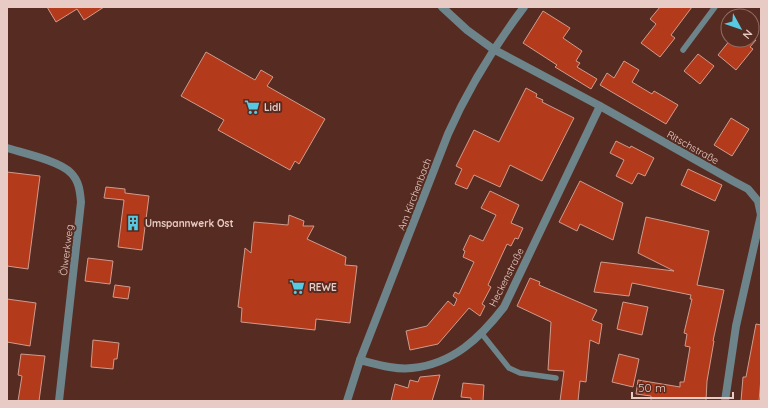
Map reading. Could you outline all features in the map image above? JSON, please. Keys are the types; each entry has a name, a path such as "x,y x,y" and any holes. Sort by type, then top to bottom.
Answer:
{"street":[{"name":"Ritschstraße","path":"442,7 467,30 493,49 600,106 748,189 758,200 761,215 736,326 725,401"},
{"name":"Am Kirchenbach","path":"347,401 360,360 448,134 472,83 493,49 524,7"},
{"name":"Heckenstraße","path":"360,360 387,367 411,368 424,366 436,363 453,355 471,344 482,334 504,307 600,106"},
{"name":"Ölwerkweg","path":"7,148 61,166 71,172 80,187 81,202 59,401"}],"lane":[{"path":"683,50 715,7"},
{"path":"482,334 509,368 520,373 556,378"}],"building":[{"path":"47,7 104,7 84,20 77,9 56,22"},
{"path":"660,7 692,7 671,35 675,38 660,57 641,43 656,24 650,19"},
{"path":"543,11 570,28 563,38 582,51 576,61 580,63 577,67 597,79 591,89 555,67 557,65 523,43"},
{"path":"724,48 753,49 736,70 718,55"},
{"name":"Lidl","path":"206,52 255,80 261,70 273,77 267,86 325,119 299,164 295,161 290,170 218,130 224,120 181,96"},
{"path":"698,54 714,66 700,84 684,71"},
{"path":"624,61 639,70 632,82 652,94 654,91 678,105 666,124 600,85 607,73 614,78"},
{"path":"526,88 537,94 536,97 543,100 542,102 574,118 542,181 510,165 500,187 474,175 467,189 455,184 462,169 456,166 474,130 499,142"},
{"path":"731,118 749,129 732,156 714,145"},
{"path":"616,141 630,148 631,146 654,158 645,176 638,173 632,184 616,176 624,160 610,153"},
{"path":"688,169 722,185 715,201 681,185"},
{"path":"7,172 40,176 28,269 7,266"},
{"path":"580,181 623,203 613,240 580,224 577,231 559,222"},
{"name":"Umspannwerk Ost","path":"106,187 125,189 125,193 149,196 142,250 118,247 124,200 104,198"},
{"path":"490,191 519,205 511,223 523,228 518,239 515,238 511,246 507,244 488,285 491,287 482,304 485,306 480,316 469,308 438,344 410,350 406,331 427,326 448,301 454,306 457,299 453,296 455,292 459,294 474,262 463,257 465,251 463,250 470,235 483,241 496,215 481,208"},
{"name":"REWE","path":"289,215 304,221 303,226 314,226 307,239 346,257 345,265 357,266 350,323 316,319 315,330 241,322 242,308 238,307 245,248 251,253 254,222 288,225"},
{"path":"646,217 709,231 697,285 724,290 713,341 707,381 706,401 651,401 651,396 636,394 638,380 680,387 680,382 684,382 690,347 685,346 687,334 684,333 692,299 690,299 691,295 632,283 629,296 594,292 601,262 674,271 638,253"},
{"path":"88,258 113,261 110,284 85,281"},
{"path":"530,278 540,282 539,285 597,310 592,320 602,324 599,344 590,340 586,382 580,381 578,401 560,401 564,371 548,370 551,322 517,306"},
{"path":"115,285 130,287 128,299 113,297"},
{"path":"7,299 36,303 30,346 7,342"},
{"path":"623,302 648,307 642,335 617,329"},
{"path":"756,324 761,325 761,378 759,401 741,401 743,377 746,377"},
{"path":"93,340 119,343 117,359 114,359 113,369 91,367"},
{"path":"21,354 45,356 39,401 18,401 22,376 18,375"},
{"path":"619,354 639,359 633,387 612,382"},
{"path":"440,375 432,401 391,401 395,384 408,388 410,380 418,382 420,377"},
{"path":"463,383 484,385 483,401 471,401 471,398 461,397"}],"place":[{"name":"Lidl","path":"252,107"},
{"name":"Umspannwerk Ost","path":"133,223"},
{"name":"REWE","path":"297,287"}]}
